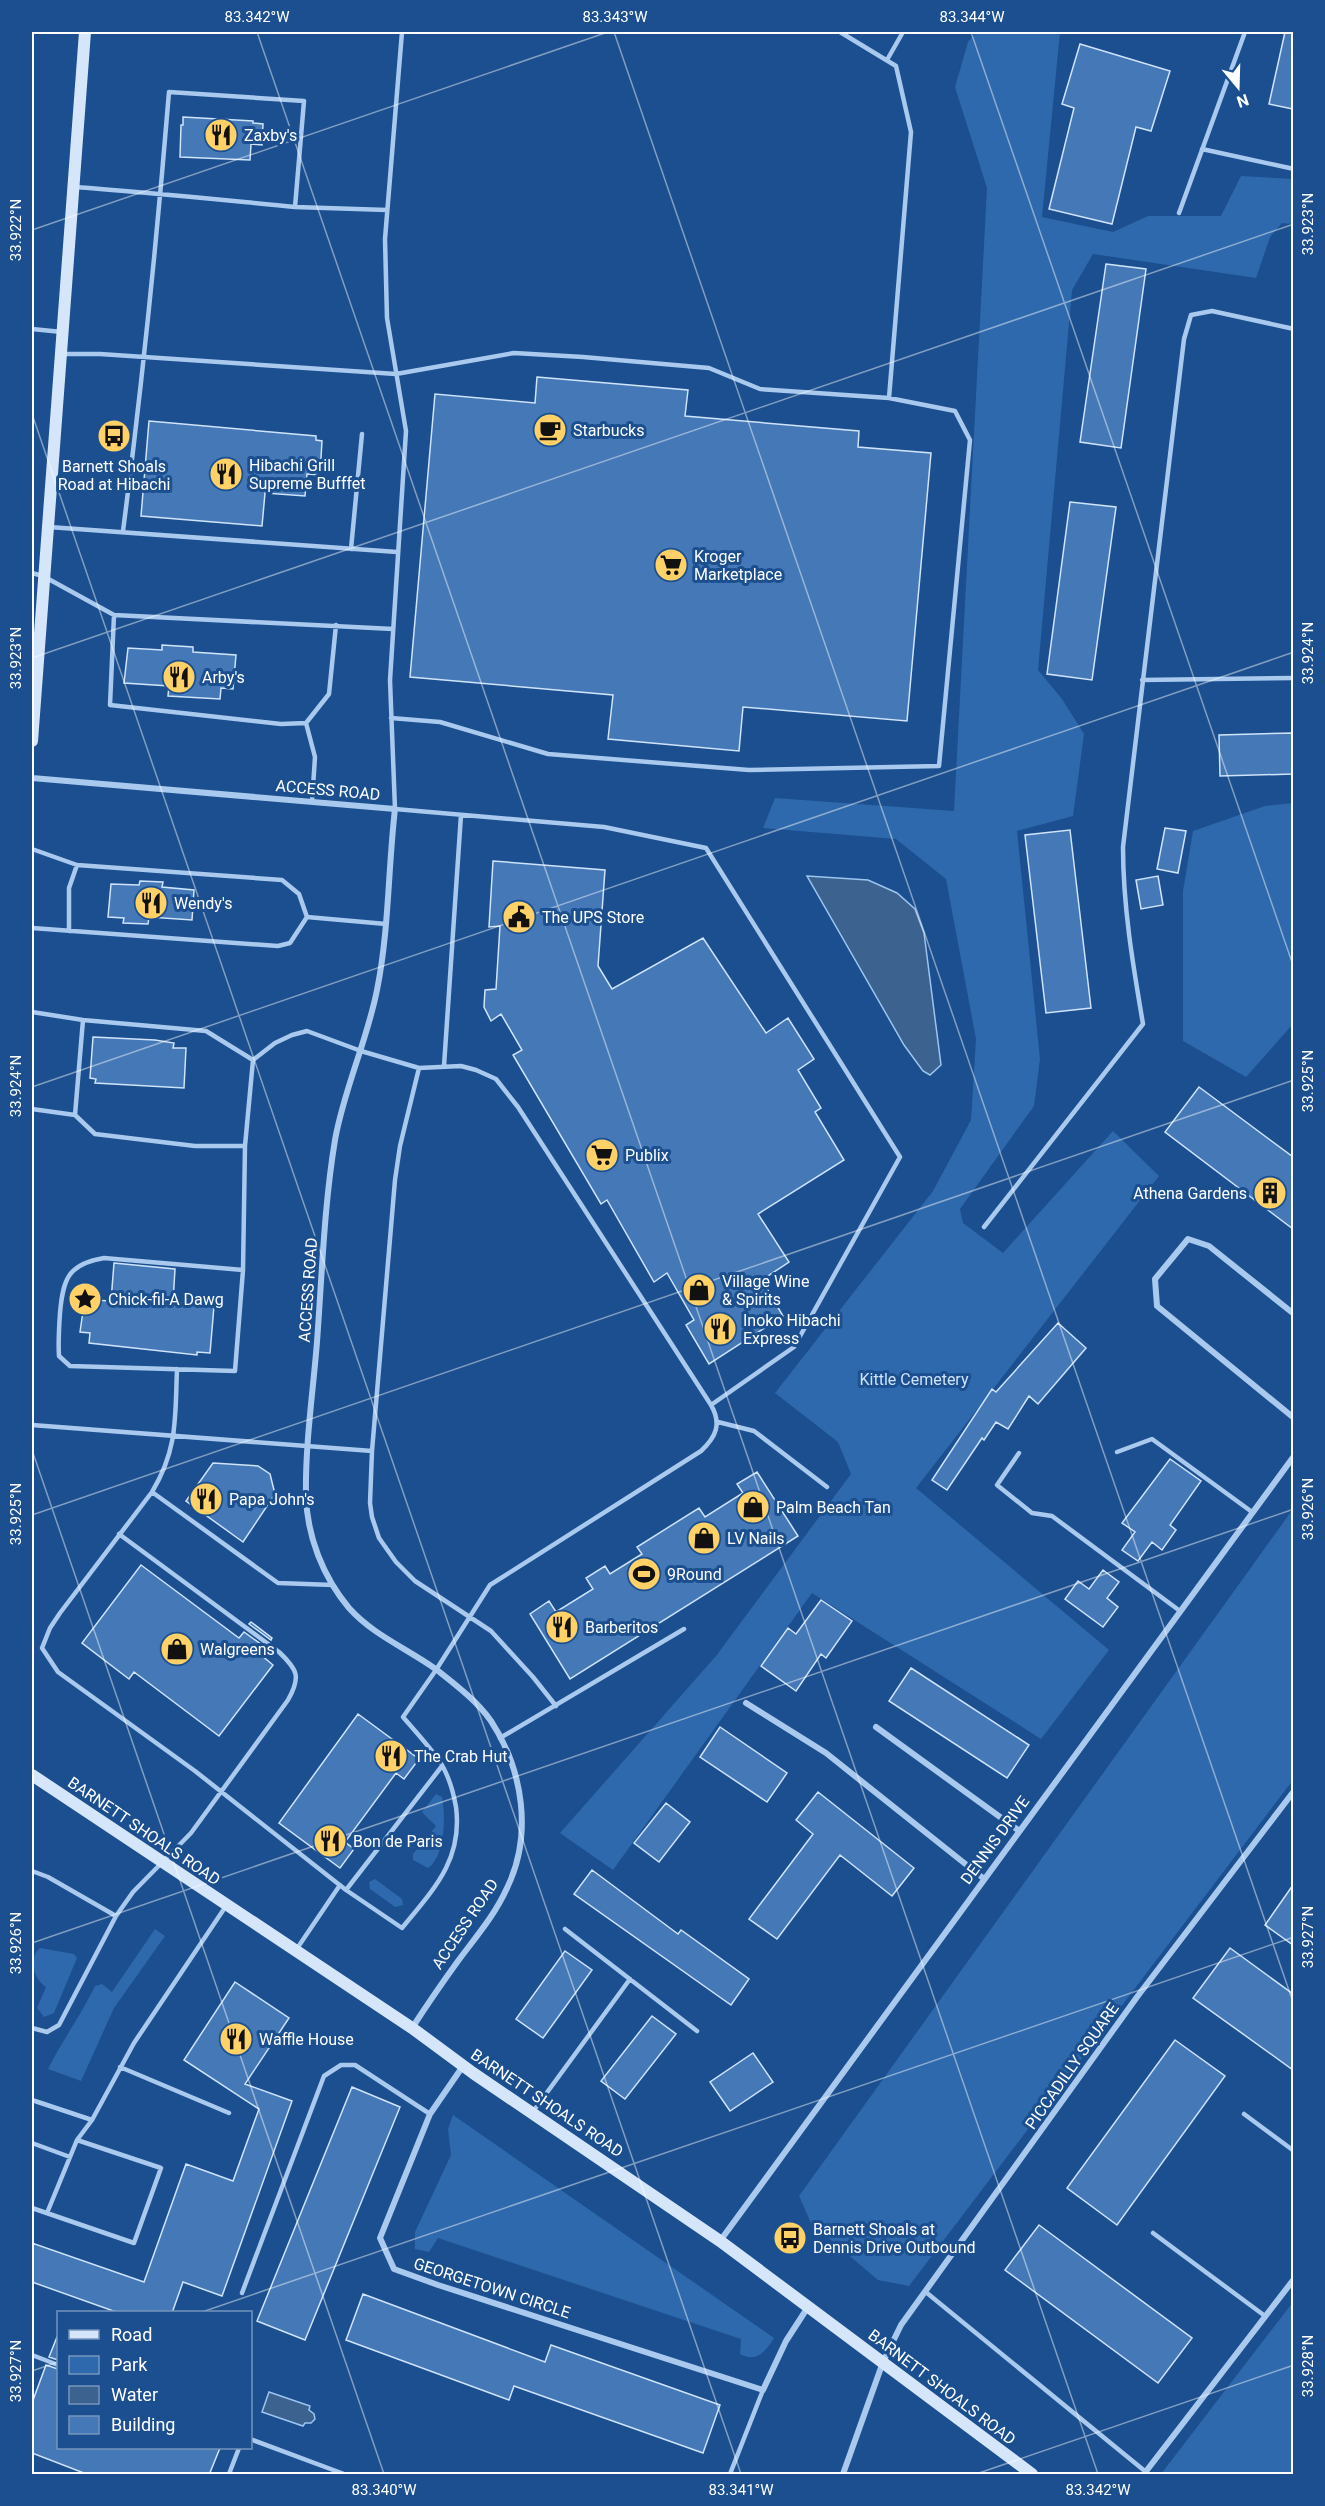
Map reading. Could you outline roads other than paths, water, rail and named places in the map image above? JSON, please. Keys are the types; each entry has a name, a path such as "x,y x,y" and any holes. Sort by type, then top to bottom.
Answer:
{"main road":[{"path":"32,741 37,575 47,527 85,32"},
{"name":"BARNETT SHOALS ROAD","path":"32,1775 412,2028 463,2066 720,2241 1032,2475"}],"street":[{"name":"ACCESS ROAD","path":"32,778 395,809 378,990 335,1137 328,1193 306,1495 308,1519 320,1560 333,1585 350,1608 370,1627 436,1670 476,1704 489,1719 514,1768 520,1793 521,1834 514,1870 507,1888 494,1911 412,2028"},
{"path":"1293,1314 1209,1246 1188,1239 1155,1279 1157,1306 1293,1418"},
{"name":"DENNIS DRIVE","path":"720,2241 1293,1456"},
{"path":"746,1703 826,1754 983,1878"},
{"path":"876,1727 1018,1830"},
{"name":"PICCADILLY SQUARE","path":"843,2475 883,2362 902,2325 1137,1997 1293,1791"},
{"name":"GEORGETOWN CIRCLE","path":"463,2066 430,2114 380,2238 394,2269 438,2286 763,2390"},
{"path":"1145,2473 1293,2279"},
{"path":"763,2390 786,2341 808,2307"}],"lane":[{"path":"402,32 384,239 387,318 406,431 393,629 390,718 395,809 604,827 706,848 900,1157 794,1347 711,1405"},
{"path":"840,32 896,66 911,132 889,398"},
{"path":"887,60 903,32"},
{"path":"1179,213 1245,32"},
{"path":"123,531 161,195 169,92 304,101 295,207"},
{"path":"1202,150 1293,169"},
{"path":"74,188 295,207 387,210"},
{"path":"984,1227 1143,1024 1123,885 1123,847 1184,339 1191,315 1212,311 1293,329"},
{"path":"32,329 63,332"},
{"path":"62,354 144,357 396,374 514,353 709,369 760,388 889,398 955,411 970,440 939,766 749,771 572,756 548,753 440,722 390,718"},
{"path":"351,549 362,434"},
{"path":"47,527 398,552"},
{"path":"37,575 114,615 393,629"},
{"path":"114,615 110,705 280,724 306,723 329,694 336,625"},
{"path":"1142,680 1293,678"},
{"path":"306,723 315,757 312,802"},
{"path":"444,1066 461,815"},
{"path":"32,849 77,865 282,880 299,894 308,917"},
{"path":"69,930 69,888 77,865"},
{"path":"308,917 386,924"},
{"path":"32,928 279,946 290,943 308,917"},
{"path":"32,1012 83,1020 207,1031 253,1060"},
{"path":"75,1115 83,1020"},
{"path":"177,1369 175,1436 165,1470 152,1492 50,1628 42,1648 58,1672 195,1771 219,1793 346,1890 402,1928 438,1884 453,1856 458,1820 449,1780 442,1767 403,1717 490,1585 701,1451 711,1442 718,1422 711,1405 518,1107 496,1079 476,1070 461,1066 419,1068 361,1052 307,1031 275,1043 253,1060 245,1146 243,1270 235,1371 177,1369 70,1366 59,1356 58,1341 63,1287 74,1270 88,1261 104,1258 243,1270"},
{"path":"419,1068 394,1180 372,1451 370,1503 372,1517 388,1553 415,1581 471,1616 503,1643 556,1706"},
{"path":"32,1109 75,1115 95,1134 195,1146 245,1146"},
{"path":"718,1422 754,1431 827,1487"},
{"path":"32,1425 372,1451"},
{"path":"1117,1452 1152,1439 1252,1512"},
{"path":"1019,1453 997,1485 1032,1513 1052,1516 1180,1611"},
{"path":"152,1492 278,1583 333,1585"},
{"path":"32,2028 47,2032 58,2025 116,1916 133,1892 191,1833 288,1700 296,1685 297,1675 292,1664 279,1652 119,1534"},
{"path":"500,1738 684,1629"},
{"path":"346,1890 442,1767"},
{"path":"32,1871 48,1877 116,1916"},
{"path":"295,1951 340,1885"},
{"path":"47,2213 77,2140 92,2120 134,2043 226,1906"},
{"path":"565,1929 697,2031"},
{"path":"532,2113 630,1979"},
{"path":"242,2293 324,2076 341,2065 355,2065 430,2114"},
{"path":"120,2067 229,2113"},
{"path":"32,2100 92,2120"},
{"path":"1244,2114 1293,2151"},
{"path":"32,2208 134,2243 161,2168 77,2140"},
{"path":"32,2143 70,2157"},
{"path":"1153,2233 1265,2316"},
{"path":"927,2293 1145,2473"},
{"path":"32,2355 57,2365"},
{"path":"729,2475 763,2390"},
{"path":"252,2440 344,2475"},
{"path":"229,2475 238,2449"}],"water":[{"path":"807,876 868,880 897,893 915,909 924,933 941,1065 930,1075 923,1071 904,1045"},
{"path":"269,2392 310,2406 309,2410 314,2414 315,2419 303,2426 262,2412"}],"place":[{"name":"Zaxby's","path":"221,135"},
{"name":"Starbucks","path":"550,430"},
{"name":"Barnett Shoals Road at Hibachi","path":"114,436"},
{"name":"Hibachi Grill Supreme Bufffet","path":"226,474"},
{"name":"Kroger Marketplace","path":"671,565"},
{"name":"Arby's","path":"179,677"},
{"name":"Wendy's","path":"151,903"},
{"name":"The UPS Store","path":"519,917"},
{"name":"Publix","path":"602,1155"},
{"name":"Athena Gardens","path":"1270,1193"},
{"name":"Village Wine & Spirits","path":"699,1290"},
{"name":"Chick-fil-A Dawg","path":"85,1299"},
{"name":"Inoko Hibachi Express","path":"720,1329"},
{"name":"Papa John's","path":"206,1499"},
{"name":"Palm Beach Tan","path":"753,1507"},
{"name":"LV Nails","path":"704,1538"},
{"name":"9Round","path":"644,1574"},
{"name":"Barberitos","path":"562,1627"},
{"name":"Walgreens","path":"177,1649"},
{"name":"The Crab Hut","path":"391,1756"},
{"name":"Bon de Paris","path":"330,1841"},
{"name":"Waffle House","path":"236,2039"},
{"name":"Barnett Shoals at Dennis Drive Outbound","path":"790,2238"}],"park label":[{"name":"Kittle Cemetery","path":"914,1379"}]}
